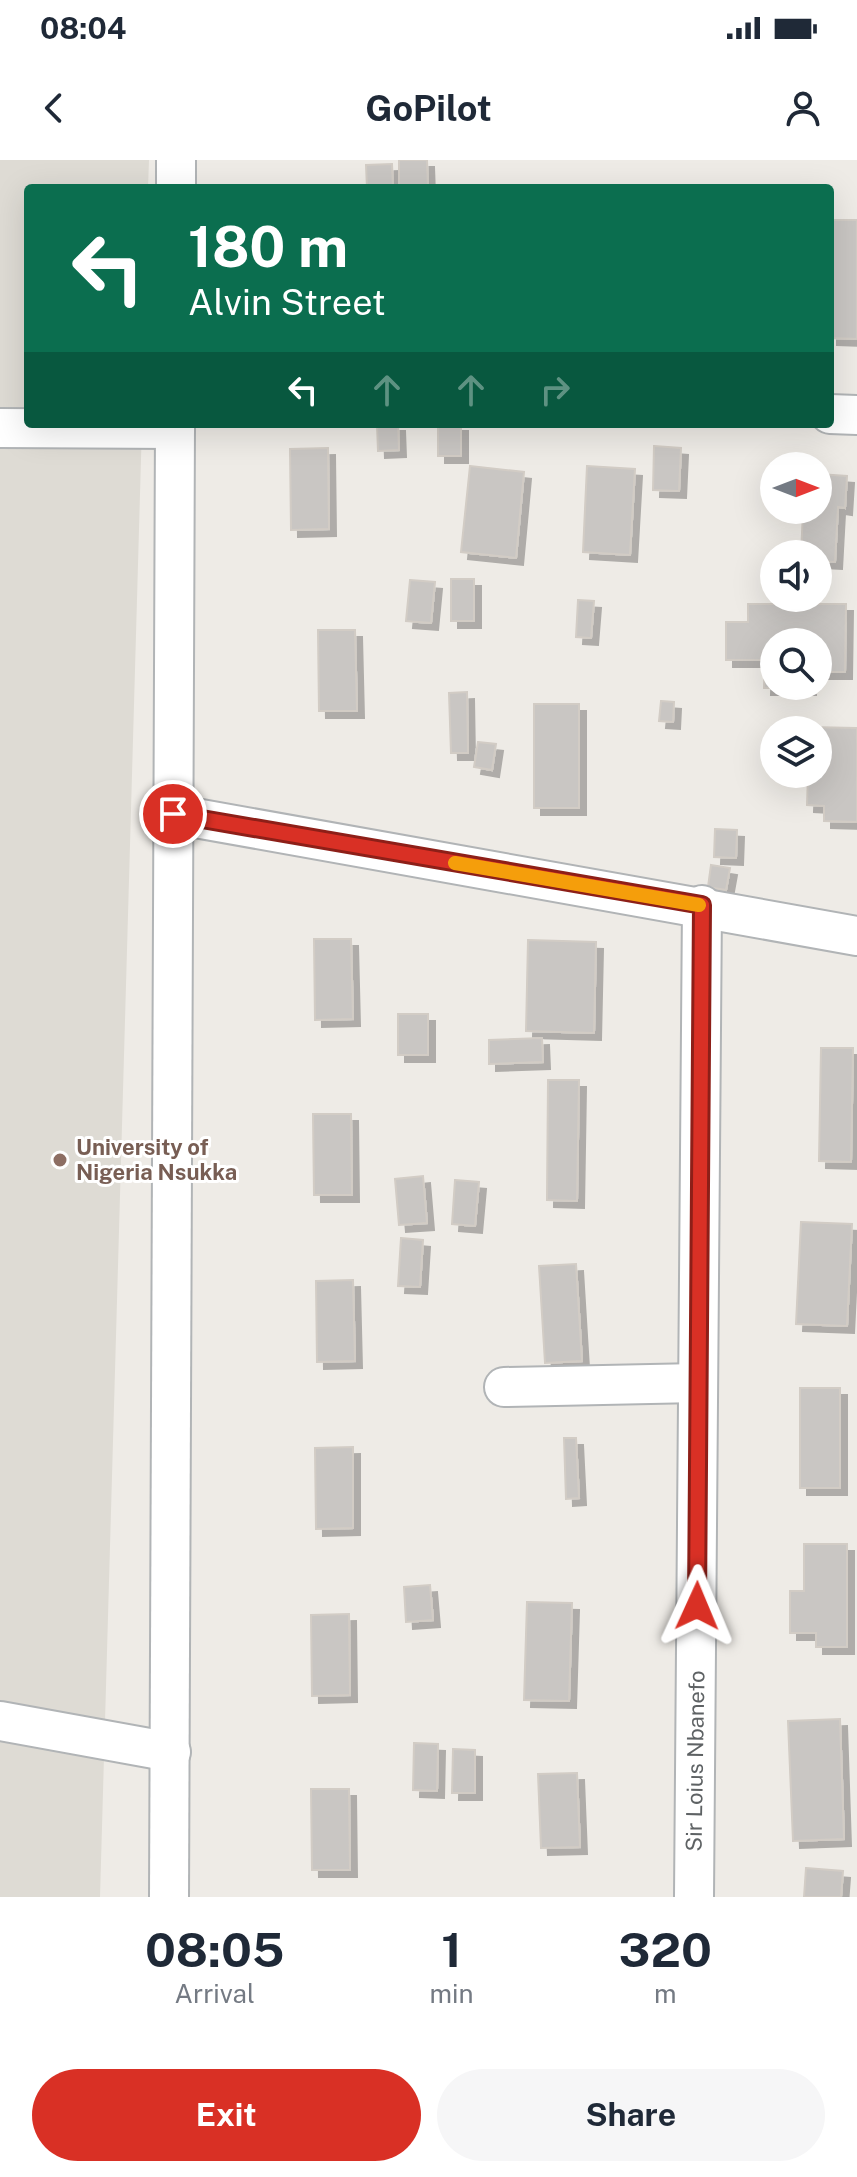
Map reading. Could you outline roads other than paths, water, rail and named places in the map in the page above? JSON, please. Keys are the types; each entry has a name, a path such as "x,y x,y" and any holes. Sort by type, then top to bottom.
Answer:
{"street":[{"path":"176,160 176,184"},
{"path":"834,414 857,415"},
{"path":"0,428 24,428"},
{"path":"169,1897 175,428"},
{"path":"173,814 702,905 857,936"},
{"name":"Sir Loius Nbanefo","path":"694,1897 702,905"},
{"path":"504,1387 698,1383"},
{"path":"0,1721 171,1752"}],"place":[{"name":"University of Nigeria Nsukka","path":"60,1160"}]}
